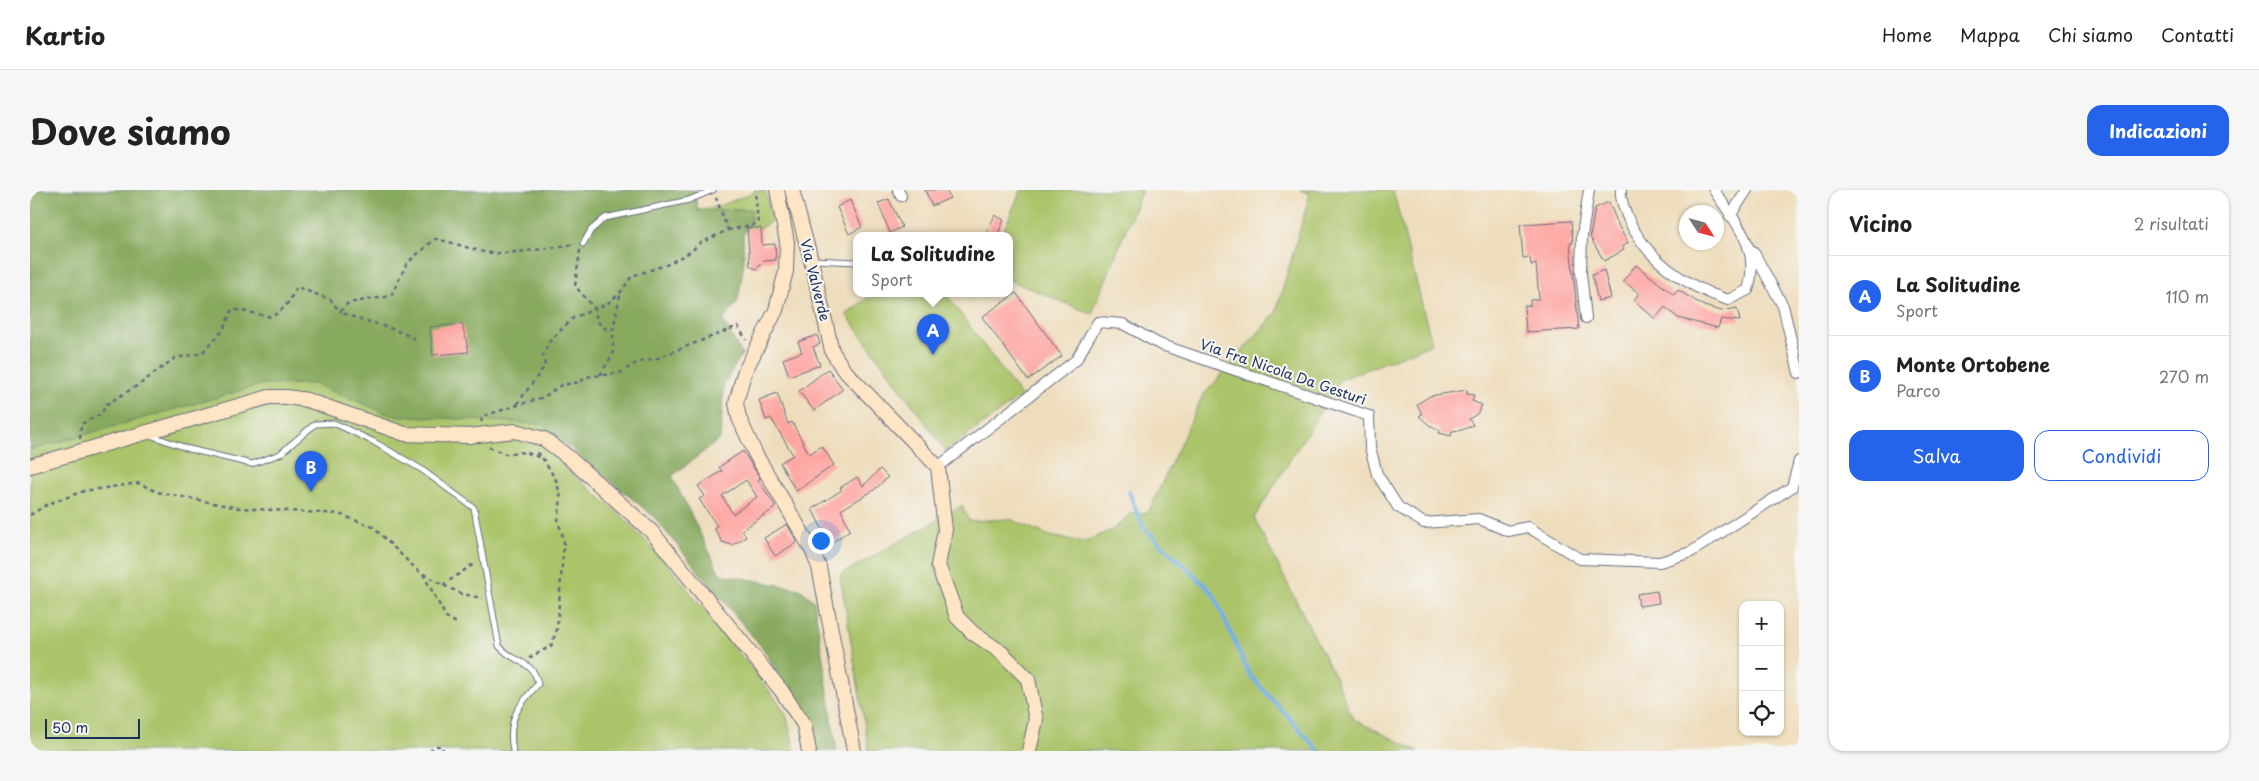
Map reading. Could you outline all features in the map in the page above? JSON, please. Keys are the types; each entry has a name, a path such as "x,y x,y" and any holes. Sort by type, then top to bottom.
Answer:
{"street":[{"path":"777,190 787,242 786,271 776,310 754,352 738,391 736,403 739,418 756,455 811,548 819,567 854,751"},
{"name":"Via Valverde","path":"792,190 811,260 832,351 843,369 938,467"},
{"path":"1586,318 1581,273 1582,236 1590,190"},
{"path":"1621,190 1620,197 1633,229 1650,254 1674,274 1707,293 1728,300 1748,290 1753,273 1750,246"},
{"path":"1714,190 1750,246 1783,306 1799,373"},
{"path":"1730,216 1746,190"},
{"name":"Via Fra Nicola Da Gesturi","path":"938,467 1076,360 1098,322 1123,324 1159,344 1368,416 1370,447 1378,474 1398,507 1424,523 1479,519 1508,531 1528,527 1580,559 1660,562 1691,552 1792,488 1799,461"},
{"path":"30,466 269,397 307,400 405,434 469,436 515,432 544,439 567,456 652,532 781,690 804,725 809,751"},
{"path":"938,467 945,530 938,565 956,617 972,633 1001,652 1028,679 1036,720 1029,751"}],"lane":[{"path":"582,244 591,230 605,218 714,193"},
{"path":"811,260 853,262"},
{"path":"144,433 189,449 252,464 280,454 315,424 334,423 374,442 421,470 474,508 500,646 508,656 526,664 536,675 538,684 517,708 510,737 513,751"}],"path":[{"path":"518,404 545,366 543,355 555,335 573,318 607,304 620,294 632,276 666,265 692,251 698,244 728,230 758,224 754,190"},
{"path":"714,193 728,230"},
{"path":"340,312 348,303 391,296 407,264 435,239 463,244 485,252 529,250 582,244 578,254 575,286 595,308 597,321 607,330 613,330"},
{"path":"79,452 81,424 101,414 107,404 140,384 175,358 202,353 223,330 232,309 272,317 286,306 297,287 331,300 340,312 361,321 398,330 415,339"},
{"path":"600,376 613,354 613,330 620,294"},
{"path":"481,423 482,416 544,397 561,384 581,382 585,376 620,373 638,362 656,359 738,326 754,352"},
{"path":"488,448 504,454 524,452 543,459 556,480 561,498 558,521 564,540 558,630 551,646 530,657 526,664"},
{"path":"30,515 48,504 84,491 139,483 157,492 239,508 340,514 373,527 422,573 443,585 462,594 491,600"},
{"path":"443,585 482,558"},
{"path":"422,573 446,617 458,624"},
{"path":"430,751 435,746 442,746 443,751"}],"green space":[{"path":"30,190 673,190 695,210 719,206 760,190 765,190 772,221 758,229 741,230 580,386 562,465 624,518 669,566 779,703 787,717 795,751 30,751"},
{"path":"30,190 694,190 698,211 751,209 751,220 743,236 744,262 738,301 723,321 742,354 724,384 720,439 672,476 720,574 800,589 814,601 837,751 815,751 815,738 765,651 652,515 541,424 390,415 315,384 264,384 30,450"},
{"path":"1021,190 1142,190 1092,314 1013,282 1013,232 1003,232"},
{"path":"1300,190 1393,190 1432,344 1340,380 1254,518 1337,681 1353,719 1418,751 869,751 840,575 962,506 969,521 1010,519 1050,536 1085,542 1114,529 1131,513 1148,513 1202,397 1276,312 1310,194"},
{"path":"869,297 948,297 1021,396 946,451 846,314"}],"building":[{"path":"925,190 946,190 950,198 932,206"},
{"path":"889,199 902,227 890,232 878,203"},
{"path":"850,200 862,227 849,234 837,207"},
{"path":"1609,202 1628,243 1622,246 1624,250 1604,261 1590,237 1595,208"},
{"path":"995,215 1004,220 999,232 987,232"},
{"path":"1571,221 1573,243 1570,243 1579,329 1526,332 1524,306 1530,306 1530,300 1539,299 1536,264 1531,265 1530,257 1523,258 1520,224"},
{"path":"747,228 761,228 762,245 775,244 776,260 764,261 756,269 750,266"},
{"path":"1636,265 1674,295 1678,290 1704,306 1722,311 1737,308 1740,321 1721,319 1718,328 1678,318 1665,307 1655,319 1634,300 1639,293 1623,281"},
{"path":"1604,270 1611,298 1598,301 1592,275"},
{"path":"1016,293 1062,356 1028,380 982,317 1013,297"},
{"path":"462,324 469,352 433,355 430,327"},
{"path":"817,335 820,344 813,347 820,365 789,376 783,359 802,352 798,342"},
{"path":"828,369 843,389 814,411 799,391"},
{"path":"1467,390 1467,394 1474,395 1472,401 1482,405 1477,414 1469,419 1473,425 1462,430 1452,431 1451,436 1439,433 1440,430 1429,425 1419,416 1422,414 1417,404 1430,396"},
{"path":"777,393 788,424 792,422 809,454 822,446 834,465 796,491 780,463 793,455 771,418 766,420 759,400"},
{"path":"743,451 760,478 758,480 776,507 742,530 746,537 732,545 722,542 714,528 717,526 699,499 705,496 698,486 722,471 719,467","holes":["746,480 757,497 733,514 722,496"]},
{"path":"880,469 888,477 874,490 841,510 850,530 830,544 812,509 842,490 840,488 857,477 863,486"},
{"path":"787,524 797,542 775,556 764,538"},
{"path":"1657,591 1659,603 1639,606 1637,594"}],"waterway":[{"path":"1129,492 1143,527 1213,593 1249,674 1319,751"}],"place":[{"name":"La Solitudine","path":"933,355"},
{"name":"Monte Ortobene","path":"311,492"}]}
